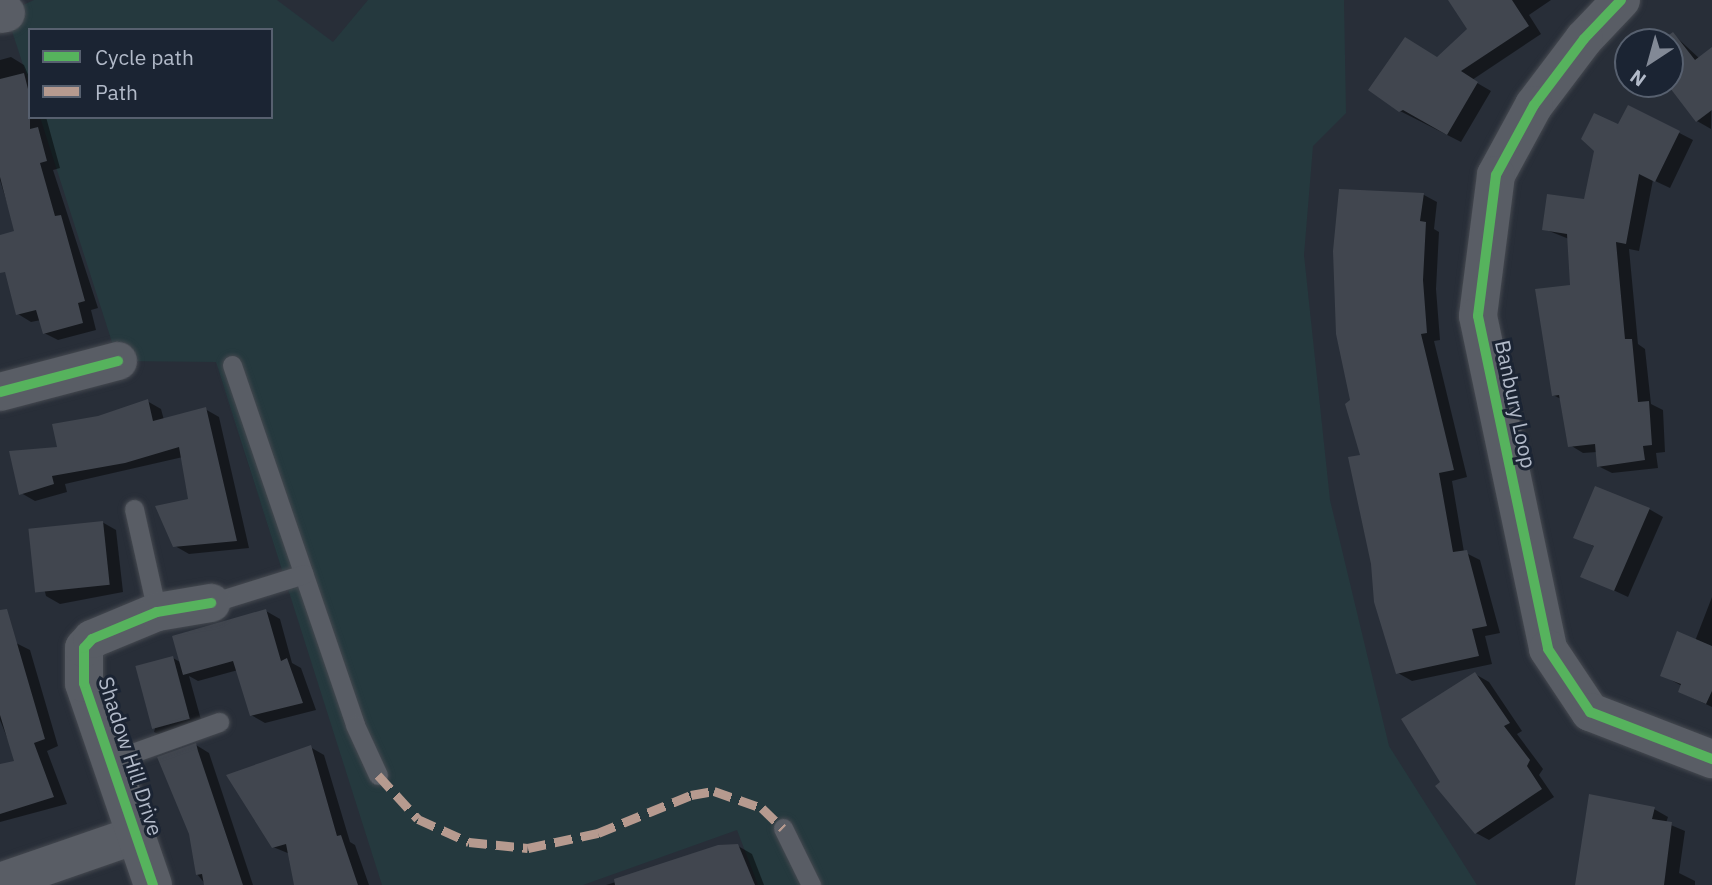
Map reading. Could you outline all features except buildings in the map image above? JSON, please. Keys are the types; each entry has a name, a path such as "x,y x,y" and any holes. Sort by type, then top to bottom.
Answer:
{"street":[{"name":"Banbury Loop","path":"1621,0 1584,39 1534,105 1496,175 1478,316 1548,649 1590,712 1712,759"},
{"path":"0,393 118,361"},
{"name":"Shadow Hill Drive","path":"153,885 84,683 84,648 92,639 157,611 211,603"},
{"path":"0,881 136,835"}],"lane":[{"path":"232,365 355,725 378,775"},
{"path":"134,509 157,611"},
{"path":"211,603 303,574"},
{"path":"110,761 219,722"},
{"path":"783,828 811,885"}],"green space":[{"path":"34,0 277,0 333,42 368,0 1344,0 1346,113 1313,146 1304,255 1330,500 1389,746 1477,885 758,885 737,830 583,885 382,885 216,362 118,361 41,119 273,119 273,28 28,28 28,80 6,13"}],"marked path":[{"path":"378,775 418,819 469,842 528,848 598,833 691,795 714,791 762,808 783,828"}],"cycle path":[{"path":"1621,0 1584,39 1534,105 1496,175 1478,316 1548,649 1590,712 1712,759"},
{"path":"0,392 118,361"},
{"path":"153,885 84,683 84,648 92,639 157,612 211,603"}]}
